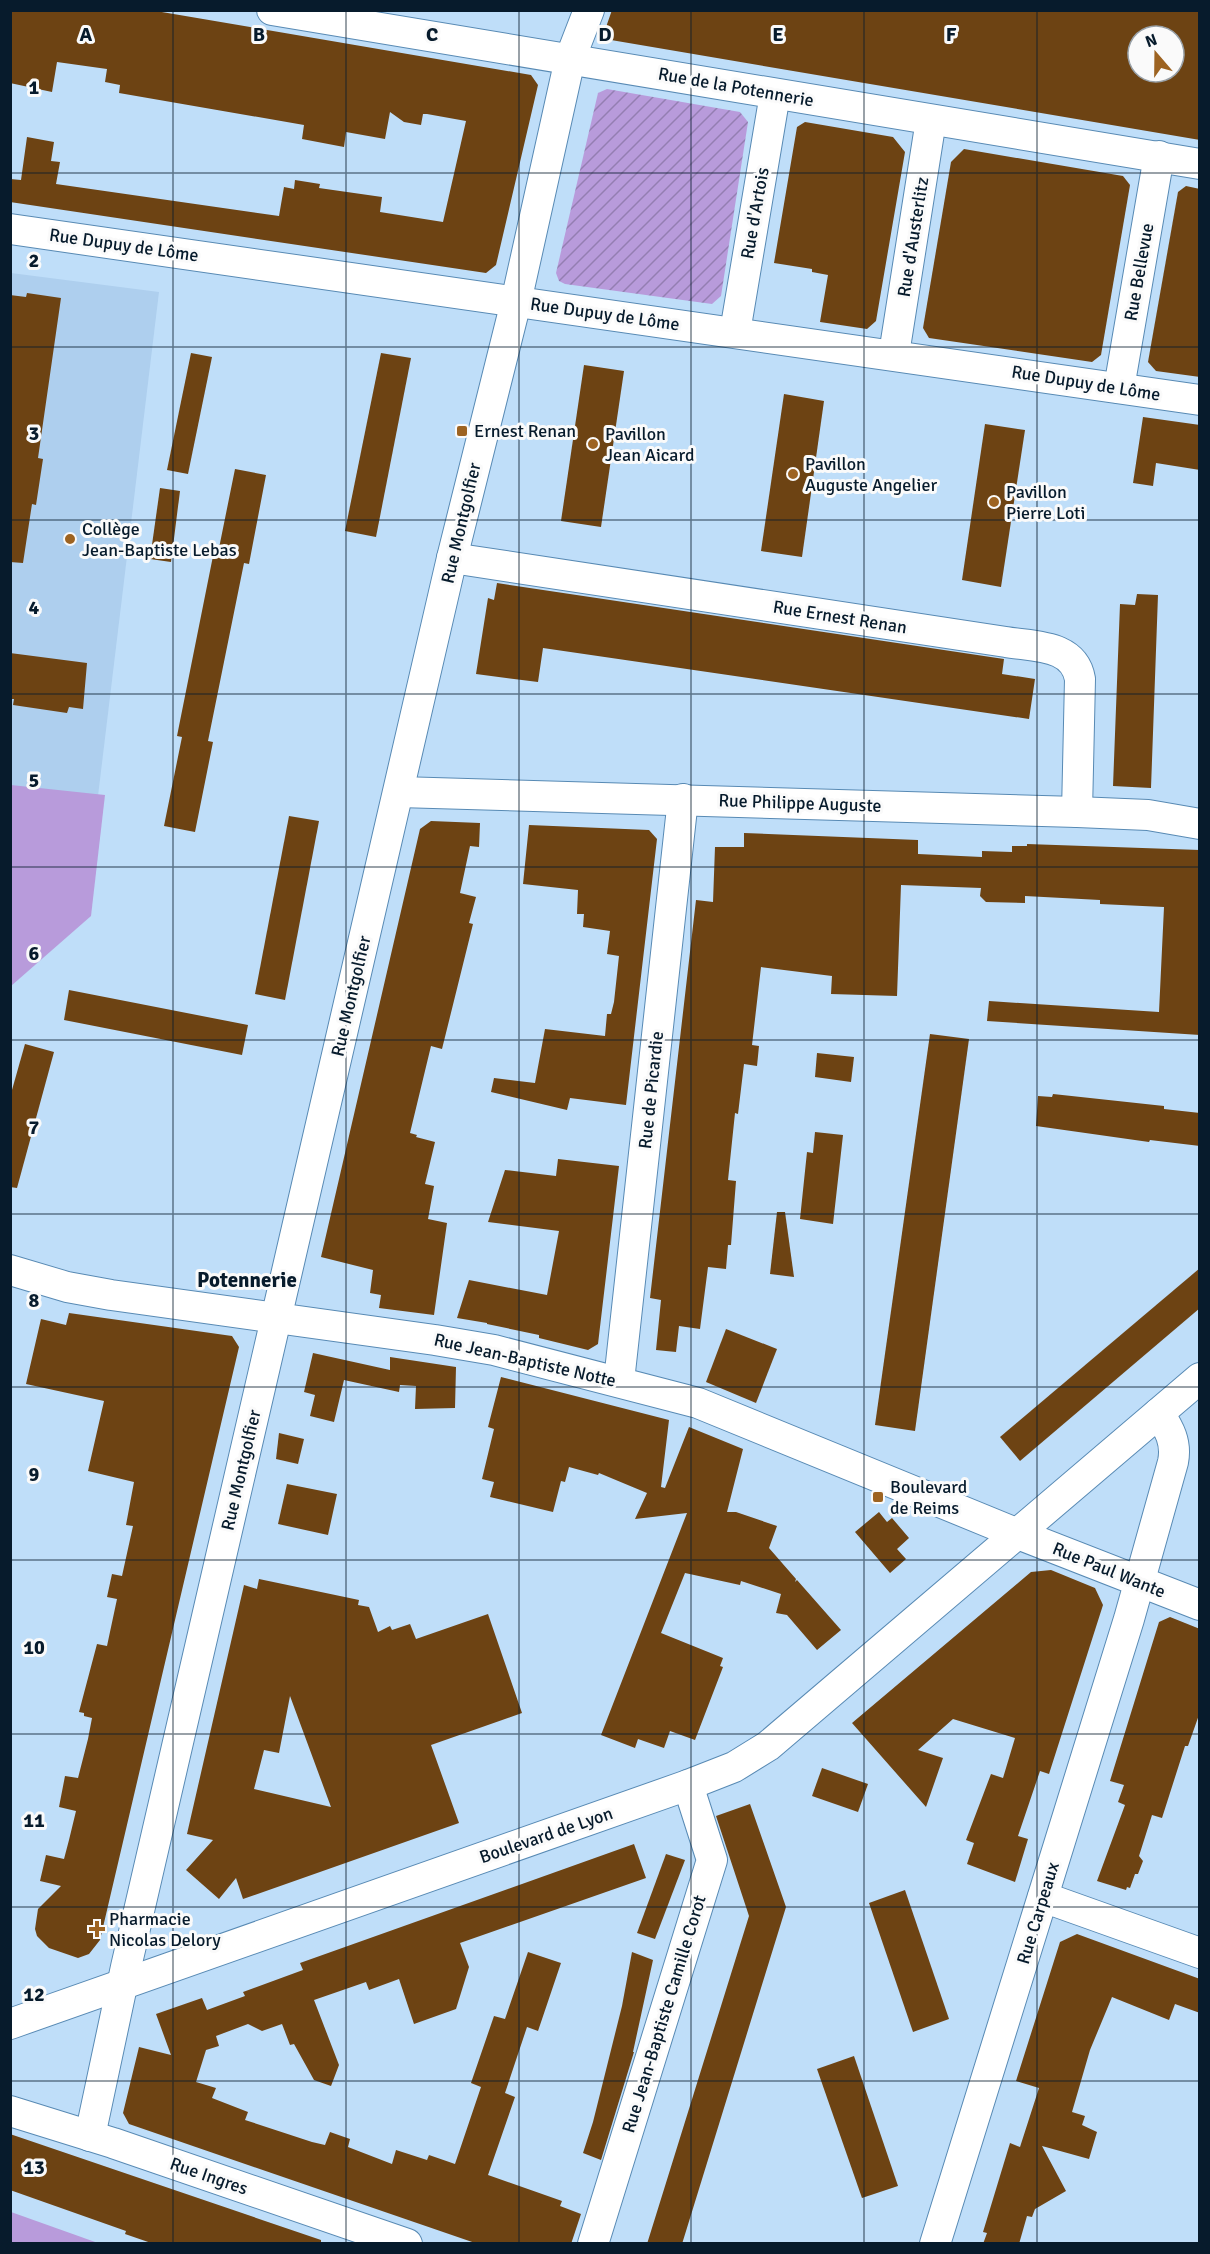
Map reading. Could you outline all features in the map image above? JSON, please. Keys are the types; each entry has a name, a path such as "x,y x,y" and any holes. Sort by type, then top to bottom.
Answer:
{"street":[{"name":"Rue de la Potennerie","path":"272,10 354,17 570,59 1200,164"},
{"name":"Rue Montgolfier","path":"90,2136 122,1985 452,558 516,302 570,59 589,10"},
{"name":"Rue d'Artois","path":"735,332 775,94"},
{"name":"Rue d'Austerlitz","path":"894,354 931,120"},
{"name":"Rue Bellevue","path":"1119,388 1159,156"},
{"name":"Rue Dupuy de Lôme","path":"10,228 1200,400"},
{"name":"Rue Ernest Renan","path":"452,558 1055,650 1076,664 1080,678 1077,812"},
{"name":"Rue Philippe Auguste","path":"399,792 1077,812 1148,815 1200,824"},
{"name":"Rue de Picardie","path":"619,1381 683,799"},
{"name":"Rue Jean-Baptiste Notte","path":"10,1270 67,1287 100,1293 494,1350 619,1381 698,1403 1018,1534"},
{"path":"1018,1534 1200,1378"},
{"path":"1140,1582 1175,1454 1172,1437 1159,1413"},
{"name":"Boulevard de Lyon","path":"10,2024 734,1767 768,1746 1018,1534"},
{"name":"Rue Paul Wante","path":"1018,1534 1200,1605"},
{"name":"Rue Carpeaux","path":"935,2244 1140,1582"},
{"name":"Rue Jean-Baptiste Camille Corot","path":"593,2244 712,1860 688,1785"},
{"path":"1043,1897 1200,1953"},
{"name":"Rue Ingres","path":"10,2111 407,2244"}],"shaded area":[{"path":"607,89 740,112 748,122 721,296 712,304 565,284 559,281 556,273 598,93"},
{"name":"Collège Jean-Baptiste Lebas","path":"11,273 159,292 98,796 11,786"},
{"path":"11,785 105,795 91,916 11,986"},
{"path":"11,2212 98,2243 11,2243"}],"building":[{"path":"10,10 150,10 531,75 538,85 496,265 486,273 10,202 10,179 21,180 27,137 54,142 51,161 60,162 56,184 279,216 284,187 294,189 295,180 320,184 319,188 382,197 380,212 443,222 466,121 423,114 421,125 404,122 390,112 385,139 346,132 344,147 302,139 304,125 119,93 120,85 105,82 107,69 57,62 52,92 10,83"},
{"path":"612,10 1200,10 1200,140 611,40 605,30"},
{"path":"805,122 893,137 905,152 876,321 867,329 820,322 828,275 812,272 812,269 774,263 797,127"},
{"path":"964,149 1123,176 1130,185 1101,355 1092,362 929,338 923,328 951,162"},
{"path":"1186,186 1200,189 1200,377 1156,371 1148,362 1178,192"},
{"path":"27,293 61,298 38,458 43,459 36,505 32,504 23,563 10,562 10,295 26,297"},
{"path":"191,353 212,357 188,474 167,470"},
{"path":"381,353 411,358 376,537 345,531"},
{"name":"Pavillon Jean Aicard","path":"584,365 624,371 601,527 561,521"},
{"name":"Pavillon Auguste Angelier","path":"784,394 824,401 802,557 761,551"},
{"path":"1143,417 1200,425 1200,470 1156,463 1153,486 1133,483"},
{"name":"Pavillon Pierre Loti","path":"985,424 1025,430 1001,587 962,580"},
{"path":"235,469 266,475 249,564 244,563 208,741 213,742 195,832 164,826 182,737 177,736 213,556 217,558"},
{"path":"160,488 180,491 171,562 150,559"},
{"path":"497,583 1004,659 1002,674 1035,679 1029,719 543,648 538,682 476,674 488,598 494,600"},
{"path":"1137,594 1158,595 1151,788 1113,786 1120,604 1135,605"},
{"path":"10,653 87,663 83,709 69,707 67,713 13,705 14,699 10,699"},
{"path":"289,816 319,821 285,1000 255,994"},
{"path":"431,821 480,823 479,847 470,846 460,893 476,897 469,923 473,924 442,1049 431,1046 410,1133 435,1142 425,1184 434,1186 428,1219 447,1223 434,1315 379,1308 381,1295 370,1293 373,1270 321,1257 420,829"},
{"path":"529,825 649,830 657,839 626,1105 570,1098 567,1110 491,1092 494,1078 535,1083 545,1029 605,1036 607,1014 611,1014 614,1002 619,956 607,954 610,931 583,927 584,914 577,914 578,890 523,884"},
{"path":"744,833 918,840 918,854 982,857 982,851 1012,852 1012,846 1027,846 1027,844 1200,850 1200,1035 987,1021 989,1001 1159,1012 1164,907 1100,904 1100,900 1025,896 1025,903 986,902 980,896 981,888 901,885 897,996 831,994 832,976 761,967 752,1045 759,1046 757,1066 744,1064 738,1114 735,1113 728,1180 736,1181 731,1245 728,1245 726,1269 708,1267 700,1329 679,1326 676,1352 656,1350 661,1300 650,1298 696,900 713,902 715,847 744,847"},
{"path":"69,990 248,1025 242,1055 64,1020"},
{"path":"930,1034 969,1039 915,1431 875,1425"},
{"path":"25,1044 54,1052 17,1188 10,1187 10,1097"},
{"path":"817,1053 854,1057 851,1082 815,1077"},
{"path":"1053,1094 1164,1106 1164,1109 1200,1113 1200,1146 1150,1140 1149,1142 1036,1126 1038,1096 1052,1097"},
{"path":"815,1132 843,1135 833,1224 800,1219 807,1152 813,1153"},
{"path":"558,1159 619,1166 598,1344 588,1350 539,1338 539,1335 457,1318 469,1280 547,1295 559,1231 488,1222 505,1170 556,1176"},
{"path":"777,1212 785,1212 794,1277 770,1274"},
{"path":"1200,1268 1200,1308 1020,1461 1000,1437"},
{"path":"69,1313 232,1336 239,1347 100,1940 89,1954 78,1958 49,1948 37,1936 35,1929 38,1909 61,1886 40,1881 46,1855 64,1859 76,1811 59,1807 65,1776 78,1778 88,1739 92,1718 79,1712 97,1644 107,1646 117,1599 107,1597 112,1574 122,1576 133,1526 126,1525 134,1482 88,1471 104,1401 26,1384 41,1319 66,1325"},
{"path":"726,1329 777,1349 756,1403 706,1382"},
{"path":"313,1353 390,1370 390,1357 456,1367 455,1408 415,1409 416,1386 400,1385 399,1392 344,1380 334,1422 310,1416 315,1395 304,1392"},
{"path":"501,1377 669,1420 661,1487 665,1488 689,1427 743,1449 727,1512 736,1512 777,1526 769,1548 796,1579 795,1582 797,1580 841,1630 817,1650 787,1615 776,1613 781,1594 741,1581 740,1585 685,1573 661,1633 723,1658 720,1666 723,1667 695,1740 670,1731 664,1748 638,1739 635,1748 601,1735 687,1513 635,1519 647,1493 599,1473 598,1475 569,1467 565,1482 561,1481 553,1512 490,1497 494,1482 482,1479 494,1429 488,1427"},
{"path":"279,1433 304,1439 298,1464 276,1459"},
{"path":"287,1484 337,1494 328,1535 278,1524"},
{"path":"879,1512 887,1522 892,1518 909,1538 897,1549 906,1559 890,1573 855,1532"},
{"path":"1051,1570 1095,1588 1103,1605 1049,1774 1040,1771 1018,1836 1028,1839 1015,1882 967,1864 974,1843 966,1840 991,1774 1003,1778 1015,1738 953,1719 918,1750 943,1758 926,1807 852,1723 1031,1572"},
{"path":"259,1579 359,1600 358,1605 369,1607 378,1632 390,1626 392,1630 410,1624 416,1639 488,1614 522,1713 431,1745 459,1823 243,1899 236,1878 219,1899 186,1870 213,1840 187,1834 244,1585 257,1589","holes":["290,1696 331,1807 254,1789 264,1750 279,1753"]},
{"path":"1170,1617 1200,1629 1200,1712 1188,1746 1185,1746 1162,1818 1152,1815 1139,1856 1143,1861 1130,1888 1127,1887 1126,1890 1097,1881 1125,1805 1118,1802 1124,1785 1110,1781 1159,1622"},
{"path":"822,1768 868,1784 858,1812 812,1796"},
{"path":"750,1804 786,1907 682,2244 647,2244 749,1916 716,1816"},
{"path":"634,1844 646,1878 460,1943 469,1967 456,2009 414,2024 399,1979 369,1990 366,1982 314,2000 339,2065 331,2086 314,2080 294,2044 290,2045 282,2024 262,2031 248,2024 216,2036 219,2046 206,2050 196,2082 216,2088 212,2098 248,2112 245,2120 312,2142 325,2145 330,2132 350,2139 348,2147 392,2164 396,2150 427,2160 429,2155 455,2164 481,2087 471,2083 494,2016 505,2019 528,1952 561,1963 538,2031 527,2027 505,2093 515,2097 488,2175 562,2201 560,2206 581,2214 571,2244 478,2244 129,2124 123,2113 139,2047 171,2055 156,2014 202,1998 207,2010 245,1996 243,1992 303,1970 300,1963"},
{"path":"666,1854 685,1860 655,1939 637,1933"},
{"path":"905,1890 949,2019 913,2032 869,1903"},
{"path":"1077,1934 1200,1979 1200,2013 1175,2004 1169,2020 1112,1997 1090,2050 1072,2112 1085,2116 1082,2125 1097,2132 1089,2159 1042,2146 1066,2191 1035,2209 1032,2217 1027,2216 1019,2244 983,2244 987,2233 983,2232 1010,2143 1020,2147 1039,2088 1016,2081 1060,1942"},
{"path":"632,1952 653,1960 634,2052 601,2160 583,2153 622,2006"},
{"path":"854,2056 898,2186 862,2198 817,2069"},
{"path":"10,2134 321,2240 321,2244 154,2244 125,2234 126,2231 10,2190"}],"place":[{"name":"Ernest Renan","path":"462,431"},
{"name":"Pavillon Jean Aicard","path":"593,444"},
{"name":"Pavillon Auguste Angelier","path":"793,474"},
{"name":"Pavillon Pierre Loti","path":"994,502"},
{"name":"Collège Jean-Baptiste Lebas","path":"70,539"},
{"name":"Boulevard de Reims","path":"878,1497"},
{"name":"Pharmacie Nicolas Delory","path":"97,1929"}],"district":[{"name":"Potennerie","path":"247,1280"}]}
